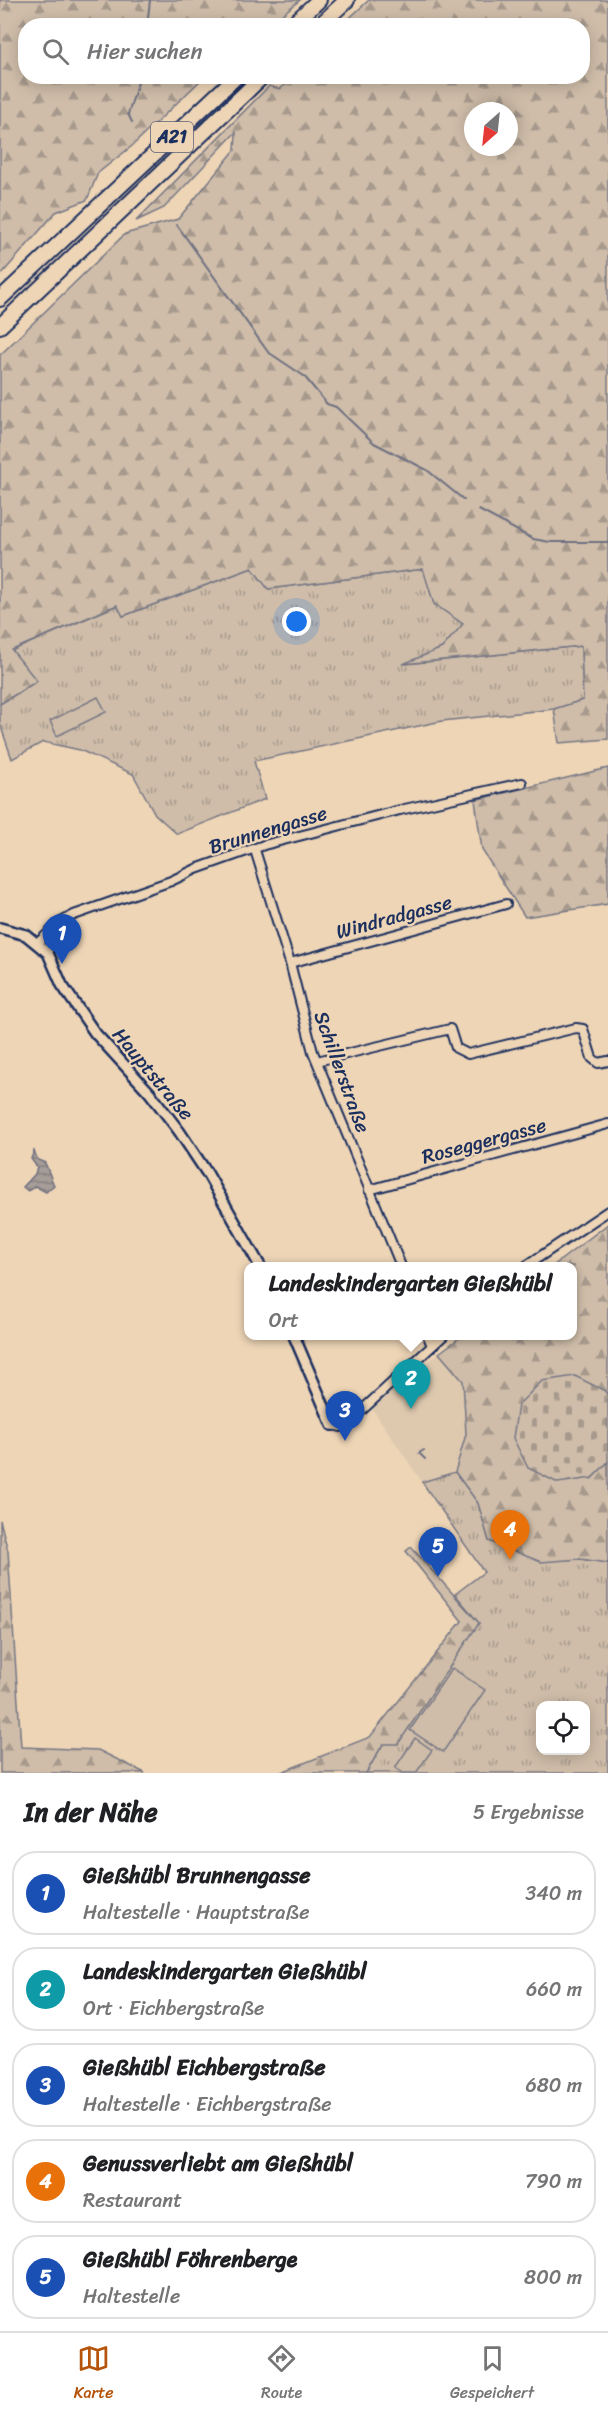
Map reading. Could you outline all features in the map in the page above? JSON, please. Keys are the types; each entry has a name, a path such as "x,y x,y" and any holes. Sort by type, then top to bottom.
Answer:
{"highway":[{"path":"300,18 319,0"},
{"path":"328,18 347,0"},
{"name":"A21","path":"0,299 228,84"},
{"name":"A21","path":"0,326 255,84"}],"street":[{"name":"Brunnengasse","path":"38,943 59,923 74,915 264,845 400,810 522,783"},
{"name":"Schillerstraße","path":"255,850 317,1061 399,1262"},
{"name":"Windradgasse","path":"290,963 506,904"},
{"path":"0,928 26,935 38,943"},
{"name":"Hauptstraße","path":"38,943 48,953 62,985 95,1033 150,1093 179,1131 207,1173 258,1262"},
{"path":"317,1061 450,1029 456,1048 468,1054 576,1028 583,1029 587,1035 592,1058 598,1063 608,1061"},
{"name":"Roseggergasse","path":"369,1190 608,1124"},
{"path":"532,1262 608,1210"},
{"path":"296,1340 332,1425 341,1427 438,1340"},
{"path":"430,1340 432,1346"}],"shaded area":[{"path":"34,1151 38,1160 45,1163 54,1185 46,1192 35,1186 28,1191 23,1187 35,1174 37,1167 31,1159"},
{"path":"439,1353 463,1381 466,1434 455,1472 422,1482 371,1407"}],"green space":[{"path":"0,0 300,0 278,18 18,18 18,84 197,84 132,146 98,173 87,200 56,212 0,276"},
{"path":"369,0 608,0 608,739 559,743 554,709 583,700 581,646 403,664 442,648 463,624 434,604 423,569 268,589 252,568 123,616 117,605 12,650 37,681 0,704 0,355 125,234 178,219 235,150 236,132 164,208 136,221 269,86 280,89 286,84 590,84 590,18 350,18"},
{"path":"252,568 269,589 424,569 434,604 464,624 442,648 406,664 581,646 583,700 554,709 442,721 254,761 265,799 177,834 155,814 133,774 80,750 43,742 12,759 0,724 0,704 37,681 11,651 118,605 123,616"},
{"path":"98,697 106,712 57,736 50,721"},
{"path":"608,768 608,904 525,917 482,850 475,800"},
{"path":"608,1224 608,1396 605,1391 592,1478 608,1462 608,1563 580,1559 541,1562 489,1541 478,1503 455,1472 466,1434 463,1381 439,1353 457,1340 577,1340 577,1262 558,1262"},
{"path":"575,1376 605,1391 608,1396 608,1462 592,1478 558,1483 528,1468 513,1438 518,1405 542,1381"},
{"path":"455,1472 478,1503 489,1541 541,1561 580,1559 608,1563 608,1773 366,1773 383,1744 479,1623 455,1594 484,1572 422,1482"},
{"path":"0,1520 8,1551 21,1747 98,1750 145,1773 0,1773"},
{"path":"411,1547 479,1623 398,1744 383,1744 366,1773 279,1773 370,1737 462,1621 406,1551"},
{"path":"452,1668 485,1690 443,1752 410,1730"},
{"path":"415,1738 432,1750 416,1773 403,1773 395,1768"}],"waterway":[{"path":"148,18 150,0"},
{"path":"132,122 128,114 137,84"},
{"path":"177,225 268,352 304,376 327,404 336,407 374,443 427,470 464,500"},
{"path":"479,510 533,539 550,542 608,542"},
{"path":"424,1450 419,1453 425,1459"}],"place":[{"name":"Gießhübl Brunnengasse","path":"62,964"},
{"name":"Landeskindergarten Gießhübl","path":"411,1409"},
{"name":"Gießhübl Eichbergstraße","path":"345,1441"},
{"name":"Genussverliebt am Gießhübl","path":"510,1560"},
{"name":"Gießhübl Föhrenberge","path":"438,1577"}]}
